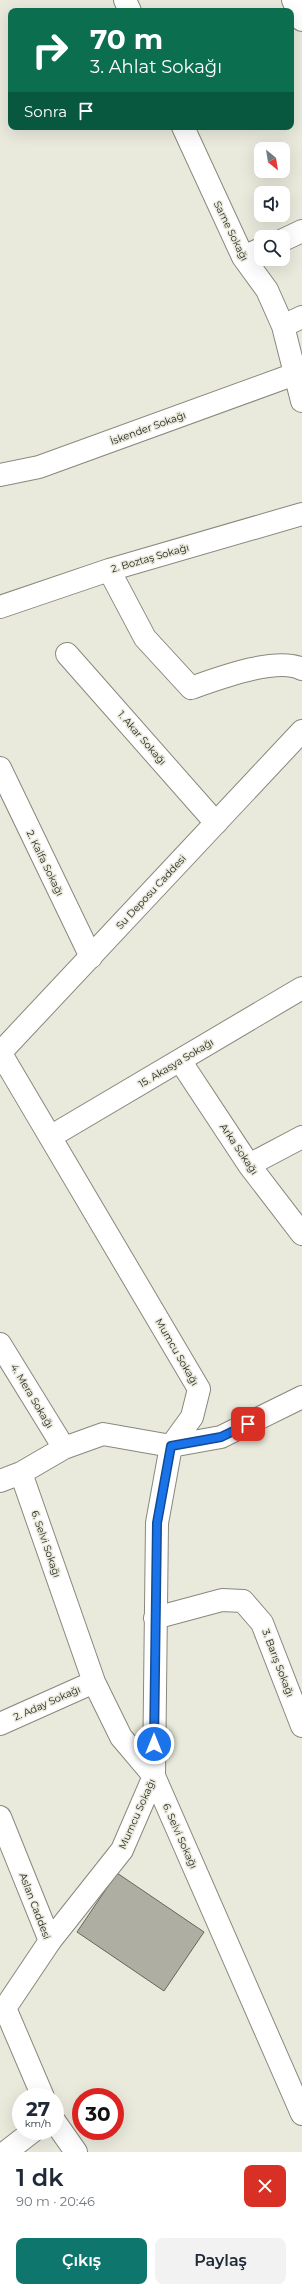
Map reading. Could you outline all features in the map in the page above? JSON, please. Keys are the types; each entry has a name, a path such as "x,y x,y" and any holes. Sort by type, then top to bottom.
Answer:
{"street":[{"path":"294,0 302,20"},
{"name":"Same Sokağı","path":"185,130 252,253 266,290 292,322 294,374 302,401"},
{"path":"290,237 302,231"},
{"name":"İskender Sokağı","path":"0,475 39,467 294,374"},
{"name":"2. Boztaş Sokağı","path":"0,607 109,570 302,514"},
{"path":"109,570 145,638 191,688 248,670 293,664 302,669"},
{"name":"1. Akar Sokağı","path":"67,654 216,823"},
{"name":"Su Deposu Caddesi","path":"0,1053 302,731"},
{"name":"2. Kalfa Sokağı","path":"0,768 91,957"},
{"name":"15. Akasya Sokağı","path":"50,1137 181,1062 302,988"},
{"name":"Mumcu Sokağı","path":"0,1053 199,1389 192,1417 171,1446 157,1523 154,1776 122,1850 50,1941"},
{"name":"Arka Sokağı","path":"181,1062 249,1165 302,1234"},
{"path":"249,1165 302,1137"},
{"name":"4. Mera Sokağı","path":"0,1344 64,1448"},
{"path":"0,1481 21,1473 64,1448 103,1434 171,1446 221,1437 302,1397"},
{"name":"6. Selvi Sokağı","path":"21,1473 94,1682 121,1737 154,1776 302,2114"},
{"name":"3. Barış Sokağı","path":"155,1618 222,1600 243,1601 262,1623 302,1726"},
{"name":"2. Aday Sokağı","path":"0,1724 94,1682"},
{"name":"Aslan Caddesi","path":"0,1817 50,1941 2,2009 39,2088"},
{"path":"64,2135 76,2152"},
{"path":"6,2152 21,2140"}],"building":[{"path":"117,1873 204,1932 164,1991 77,1932"}],"route":[{"path":"154,1744 157,1523 171,1446 221,1437 248,1424"}]}
